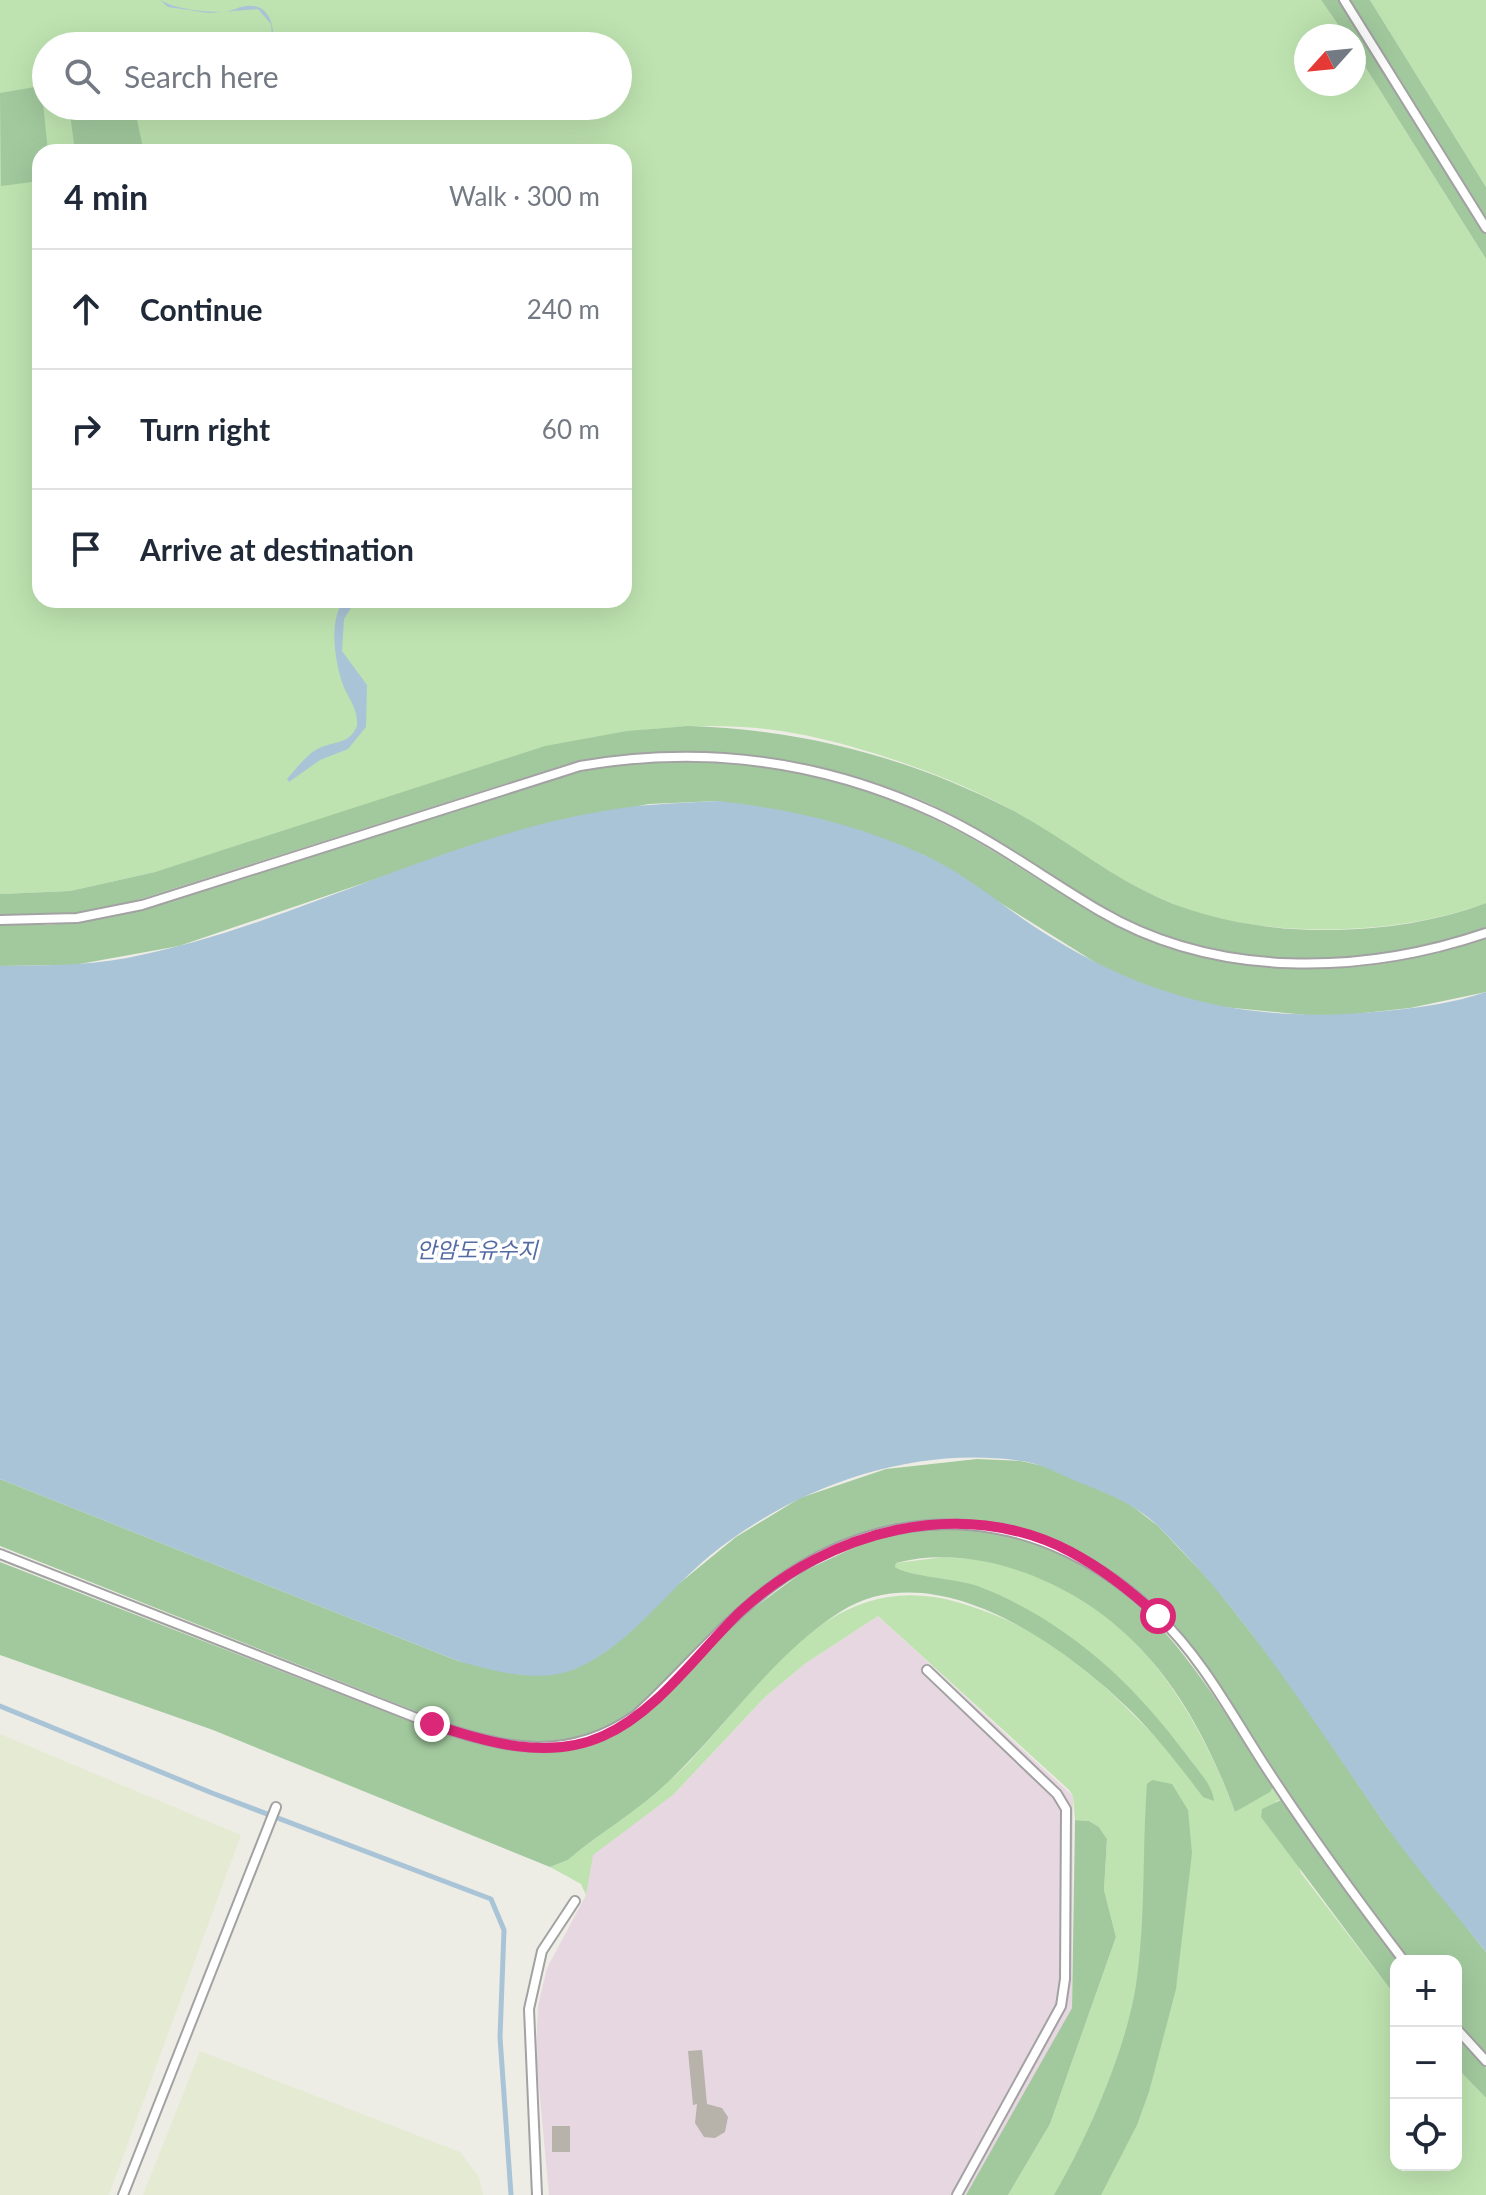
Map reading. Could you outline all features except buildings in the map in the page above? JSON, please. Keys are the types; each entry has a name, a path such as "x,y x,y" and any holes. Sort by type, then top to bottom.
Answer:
{"lane":[{"path":"1344,0 1486,228"},
{"path":"0,920 77,918 142,905 580,766 642,758 724,756 803,767 903,799 961,826 1102,912 1148,933 1242,960 1318,964 1390,958 1486,933"},
{"path":"0,1554 432,1724 480,1740 553,1748 601,1737 626,1723 773,1585 842,1547 874,1535 932,1524 957,1523 1017,1531 1071,1551 1102,1571 1133,1593 1180,1640 1304,1825 1400,1955"},
{"path":"927,1670 1057,1794 1066,1809 1065,1979 1061,2006 957,2195"},
{"path":"123,2195 276,1807"},
{"path":"537,2195 528,2050 531,1996 542,1951 575,1901"},
{"path":"1462,2035 1486,2061"}],"shaded area":[{"path":"878,1616 1073,1796 1072,2008 1009,2124 966,2195 549,2195 536,2055 538,2006 547,1968 586,1895 592,1855 673,1795 765,1697 806,1663"}],"green space":[{"path":"0,0 1321,0 1338,24 1294,24 1294,96 1366,96 1366,68 1486,259 1486,903 1413,922 1331,930 1249,924 1211,916 1154,896 1012,810 925,771 859,749 795,733 714,726 615,734 520,756 155,872 70,891 0,894"},
{"path":"1321,0 1341,0 1356,24 1338,24"},
{"path":"1348,0 1370,0 1486,187 1486,223 1366,29 1366,24 1363,24"},
{"path":"1370,0 1486,0 1486,187"},
{"path":"1366,40 1486,232 1486,259 1366,68"},
{"path":"32,88 32,120 45,120 47,144 32,144 32,182 1,186 0,93"},
{"path":"71,120 137,120 142,144 74,144"},
{"path":"688,726 730,728 812,740 892,760 931,774 1025,817 1143,890 1181,907 1223,919 1267,927 1359,929 1404,924 1486,903 1486,927 1439,942 1340,958 1241,954 1192,944 1145,928 1100,905 957,817 906,794 822,768 782,760 702,752 619,756 574,762 125,904 65,915 0,916 0,894 70,891 155,872 545,746 627,731"},
{"path":"683,761 753,765 787,771 855,787 888,799 952,828 1136,934 1178,950 1221,961 1311,969 1356,967 1400,961 1486,938 1486,992 1410,1008 1327,1017 1213,1006 1144,986 1101,966 924,855 718,801 649,804 545,825 452,853 179,946 74,965 0,966 0,925 49,925 116,916 239,880 552,778 617,764"},
{"path":"977,1459 1021,1461 1048,1467 1127,1502 1158,1526 1211,1582 1281,1671 1387,1827 1486,1952 1486,2054 1462,2026 1462,1955 1406,1955 1313,1828 1223,1689 1190,1644 1153,1605 1098,1563 1043,1536 987,1521 931,1520 876,1530 821,1552 768,1584 716,1627 657,1689 625,1716 588,1736 551,1743 495,1737 440,1721 0,1546 0,1479 458,1661 523,1675 670,1591 736,1537 800,1498 886,1469"},
{"path":"926,1529 991,1532 1047,1546 1095,1570 1136,1603 1173,1642 1208,1687 1273,1787 1270,1792 1235,1812 1201,1734 1180,1699 1156,1666 1129,1637 1098,1611 1063,1590 1023,1572 960,1558 912,1560 896,1563 895,1567 910,1573 978,1586 1010,1600 1068,1635 1143,1701 1203,1777 1214,1801 1203,1797 1133,1713 1073,1661 997,1615 957,1600 917,1593 877,1596 840,1612 815,1630 792,1649 690,1761 656,1793 568,1860 550,1867 213,1730 0,1655 0,1562 435,1731 478,1744 543,1752 588,1747 629,1726 747,1613 804,1571 870,1540"},
{"path":"944,1557 993,1562 1038,1576 1078,1596 1114,1623 1146,1654 1173,1690 1218,1770 1235,1812 1273,1787 1281,1800 1276,1801 1301,1873 1390,1989 1390,2171 1462,2171 1462,2073 1486,2098 1486,2195 1008,2195 1050,2124 1116,1937 1104,1890 1107,1839 1099,1827 1089,1821 1075,1820 1073,1796 1069,1790 878,1616 806,1663 765,1697 673,1795 593,1855 586,1895 581,1884 550,1867 568,1860 677,1774 749,1693 810,1634 843,1612 881,1598 923,1596 970,1606 1037,1635 1096,1678 1166,1746 1203,1776 1132,1691 1079,1644 1018,1605 983,1588 911,1573 895,1567 896,1563"},
{"path":"0,1734 241,1835 109,2195 0,2195"},
{"path":"1152,1780 1172,1784 1188,1810 1192,1853 1176,1989 1149,2092 1137,2125 1101,2195 1054,2195 1104,2093 1131,2010 1141,1935 1147,1784"},
{"path":"1281,1800 1395,1955 1390,1955 1390,1989 1261,1817 1262,1809"},
{"path":"1075,1820 1089,1821 1099,1827 1107,1839 1104,1890 1116,1937 1050,2124 1008,2195 966,2195 1072,2008"},
{"path":"1462,2040 1486,2068 1486,2098 1462,2073"},
{"path":"200,2051 460,2152 479,2177 483,2195 143,2195"}],"water":[{"path":"160,0 173,6 221,12 209,13 168,7"},
{"path":"246,6 261,8 272,24 273,32 271,24 258,9 226,12"},
{"path":"351,608 344,619 342,651 367,685 366,727 348,749 320,760 289,782 287,779 310,754 349,737 357,726 355,709 343,685 336,654 335,630 339,609"},
{"name":"안암도유수지","path":"718,801 822,819 897,843 956,872 1033,926 1089,959 1129,978 1210,1004 1252,1011 1339,1014 1423,1007 1486,992 1486,1952 1399,1843 1251,1633 1191,1561 1158,1526 1130,1505 1037,1464 981,1458 939,1459 898,1465 818,1490 745,1530 712,1554 630,1632 595,1659 561,1673 531,1676 458,1661 0,1479 0,966 111,961 188,944 482,841 542,824 632,807"}],"waterway":[{"path":"0,1706 212,1793 491,1899 504,1930 500,2037 511,2195"}],"route":[{"path":"432,1724 480,1740 516,1746 553,1748 601,1737 636,1715 707,1644 773,1585 842,1547 907,1527 957,1523 1017,1531 1043,1539 1071,1551 1102,1571 1158,1616"}]}
